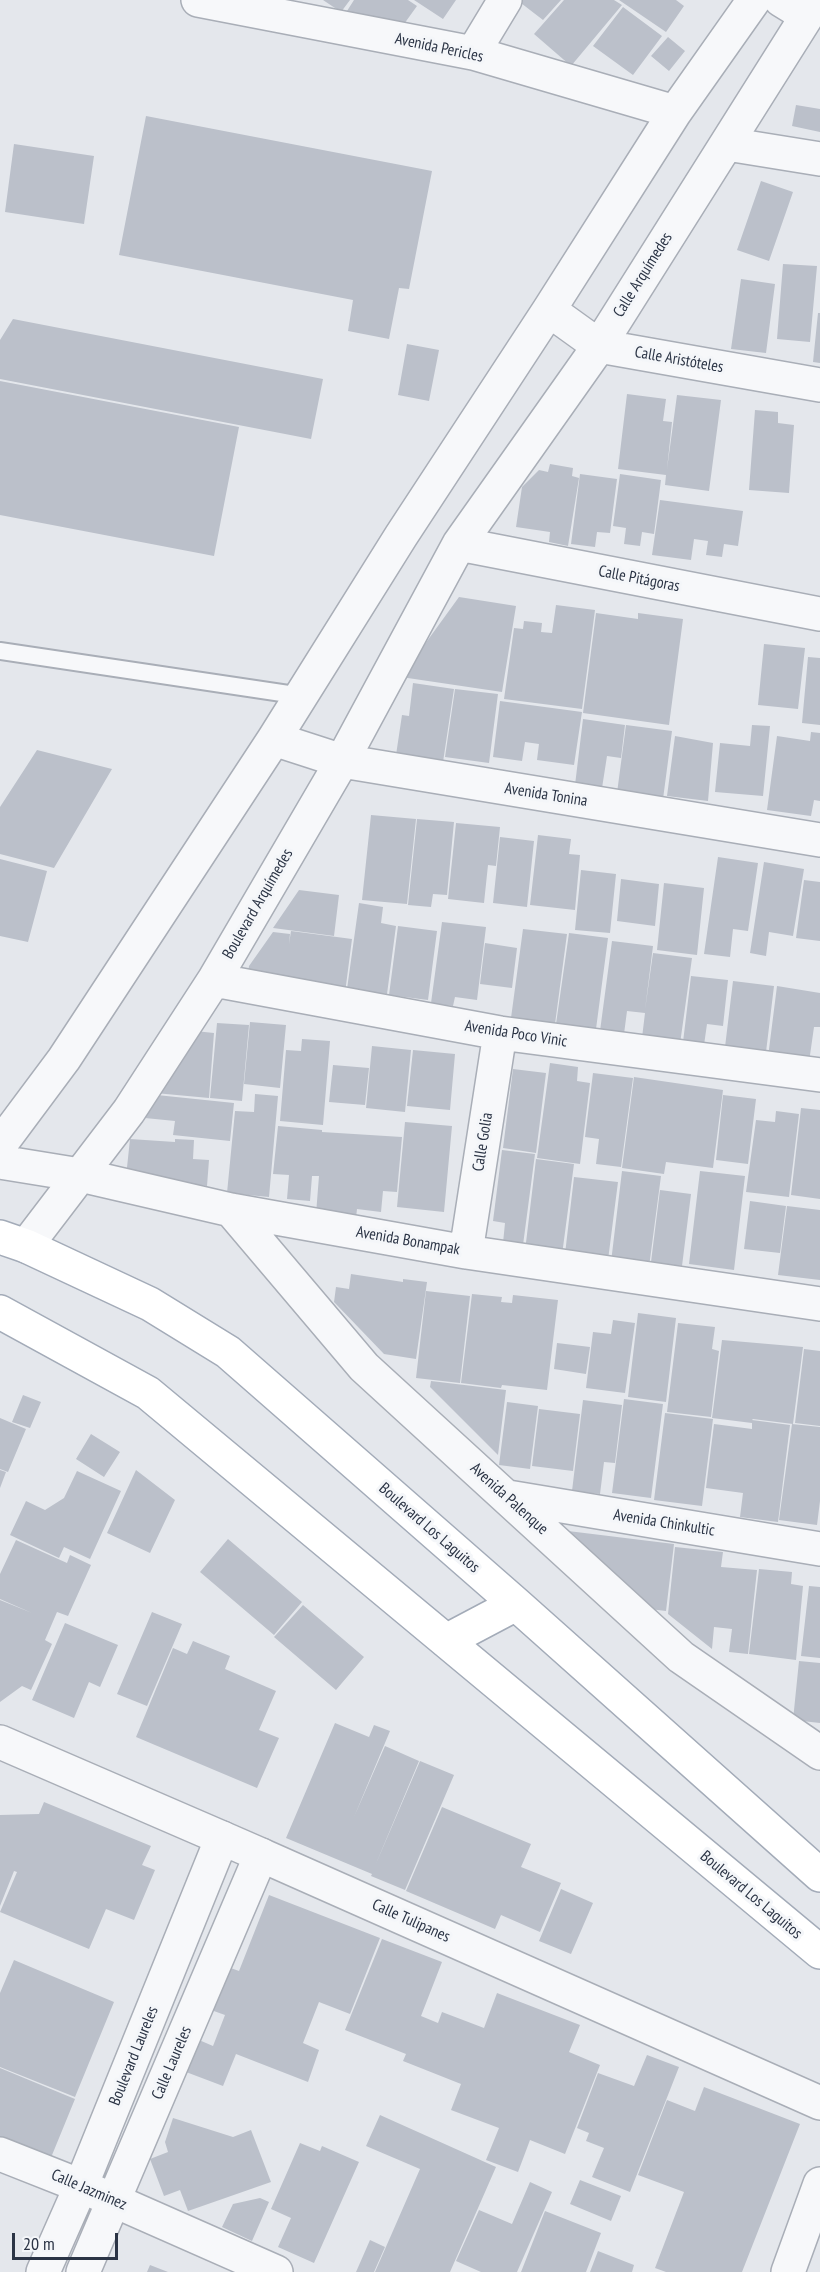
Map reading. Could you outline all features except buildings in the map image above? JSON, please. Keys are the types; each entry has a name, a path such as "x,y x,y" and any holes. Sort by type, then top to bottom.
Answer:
{"main road":[{"name":"Boulevard Los Laguitos","path":"13,1241 150,1304 228,1352 516,1604 820,1875"},
{"name":"Boulevard Los Laguitos","path":"0,1312 148,1393 820,1952"},
{"path":"446,1641 516,1604"}],"street":[{"name":"Avenida Pericles","path":"198,0 235,3 473,53 675,112"},
{"path":"473,53 505,0"},
{"path":"0,1145 64,1059 302,696 401,536 675,112 754,0"},
{"name":"Calle Arquímedes","path":"459,544 599,346 727,144 802,5"},
{"path":"727,144 820,159"},
{"name":"Calle Aristóteles","path":"549,310 599,346 820,385"},
{"name":"Calle Pitágoras","path":"459,544 820,614"},
{"name":"Boulevard Arquímedes","path":"13,1241 80,1175 129,1111 214,980 342,761 459,544"},
{"name":"Avenida Tonina","path":"274,739 342,761 820,840"},
{"name":"Avenida Poco Vinic","path":"214,980 500,1033 820,1075"},
{"name":"Calle Golia","path":"466,1252 500,1033"},
{"name":"Avenida Bonampak","path":"0,1162 80,1175 231,1210 466,1252 820,1304"},
{"name":"Avenida Palenque","path":"231,1210 364,1367 681,1657 820,1753"},
{"name":"Avenida Chinkultic","path":"508,1497 820,1549"},
{"name":"Calle Tulipanes","path":"0,1742 820,2103"},
{"name":"Boulevard Laureles","path":"43,2272 81,2186 222,1838"},
{"name":"Calle Laureles","path":"83,2272 261,1855"},
{"name":"Calle Jazminez","path":"0,2154 114,2200 276,2272"},
{"path":"788,2272 820,2184"}],"lane":[{"path":"0,651 302,696"}]}
